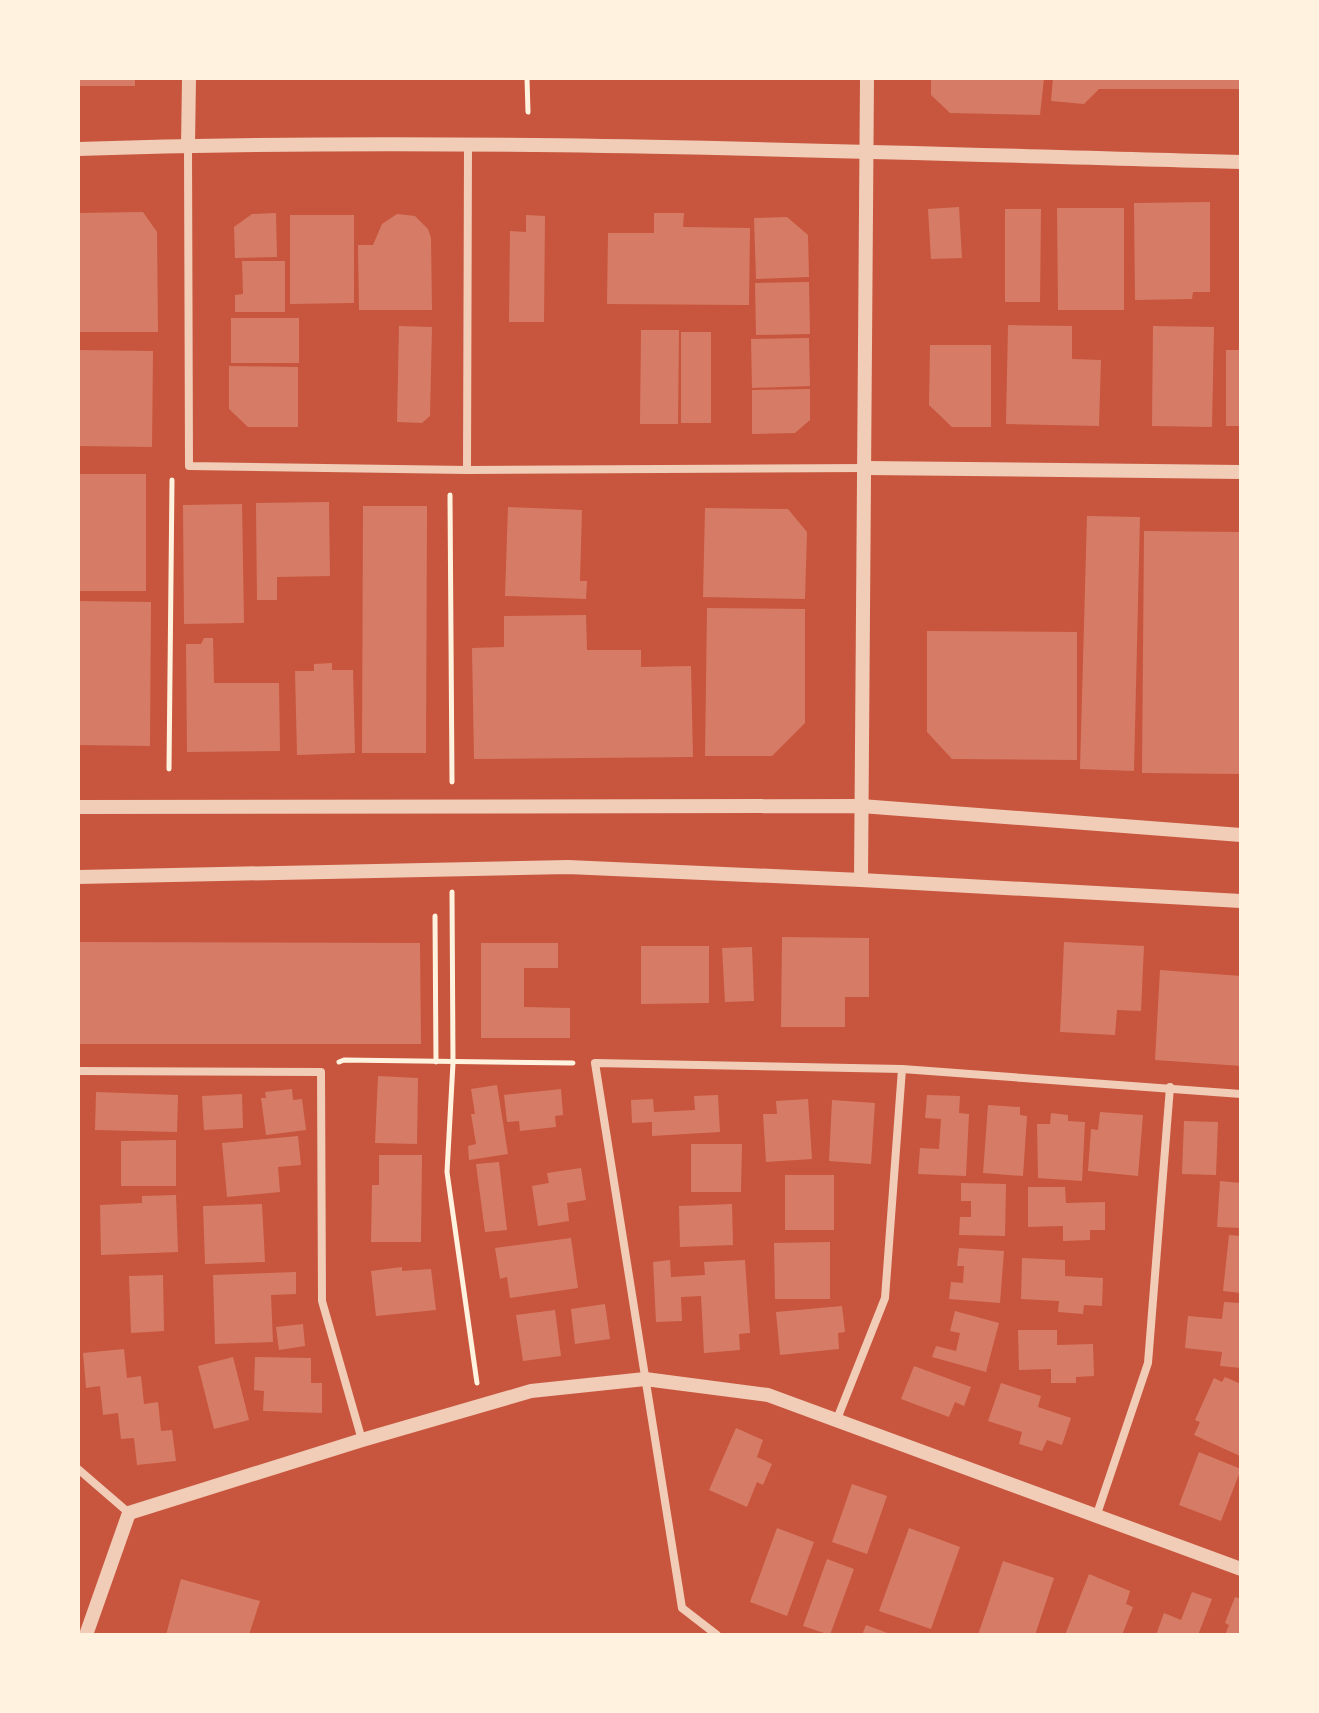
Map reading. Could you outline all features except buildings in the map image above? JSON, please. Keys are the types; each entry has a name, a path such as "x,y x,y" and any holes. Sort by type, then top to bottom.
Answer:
{"street":[{"path":"189,78 189,466 467,470 866,468 1241,472"},
{"path":"861,880 867,78"},
{"path":"467,470 468,146"},
{"path":"78,149 468,146 1241,162"},
{"path":"78,807 861,806 1241,835"},
{"path":"78,877 568,867 1241,901"},
{"path":"717,1635 682,1608 595,1063 902,1069 1241,1094"},
{"path":"837,1419 885,1298 902,1069"},
{"path":"78,1071 321,1072 322,1301 362,1440"},
{"path":"1097,1514 1148,1363 1170,1087"},
{"path":"129,1513 531,1391 645,1379 768,1395 1241,1569"},
{"path":"78,1469 129,1513"},
{"path":"86,1635 129,1513"}],"path":[{"path":"527,78 528,112"},
{"path":"169,769 173,475"},
{"path":"435,916 436,1062"},
{"path":"321,1072 344,1060 595,1063"},
{"path":"453,1063 447,1172 480,1405"}]}
